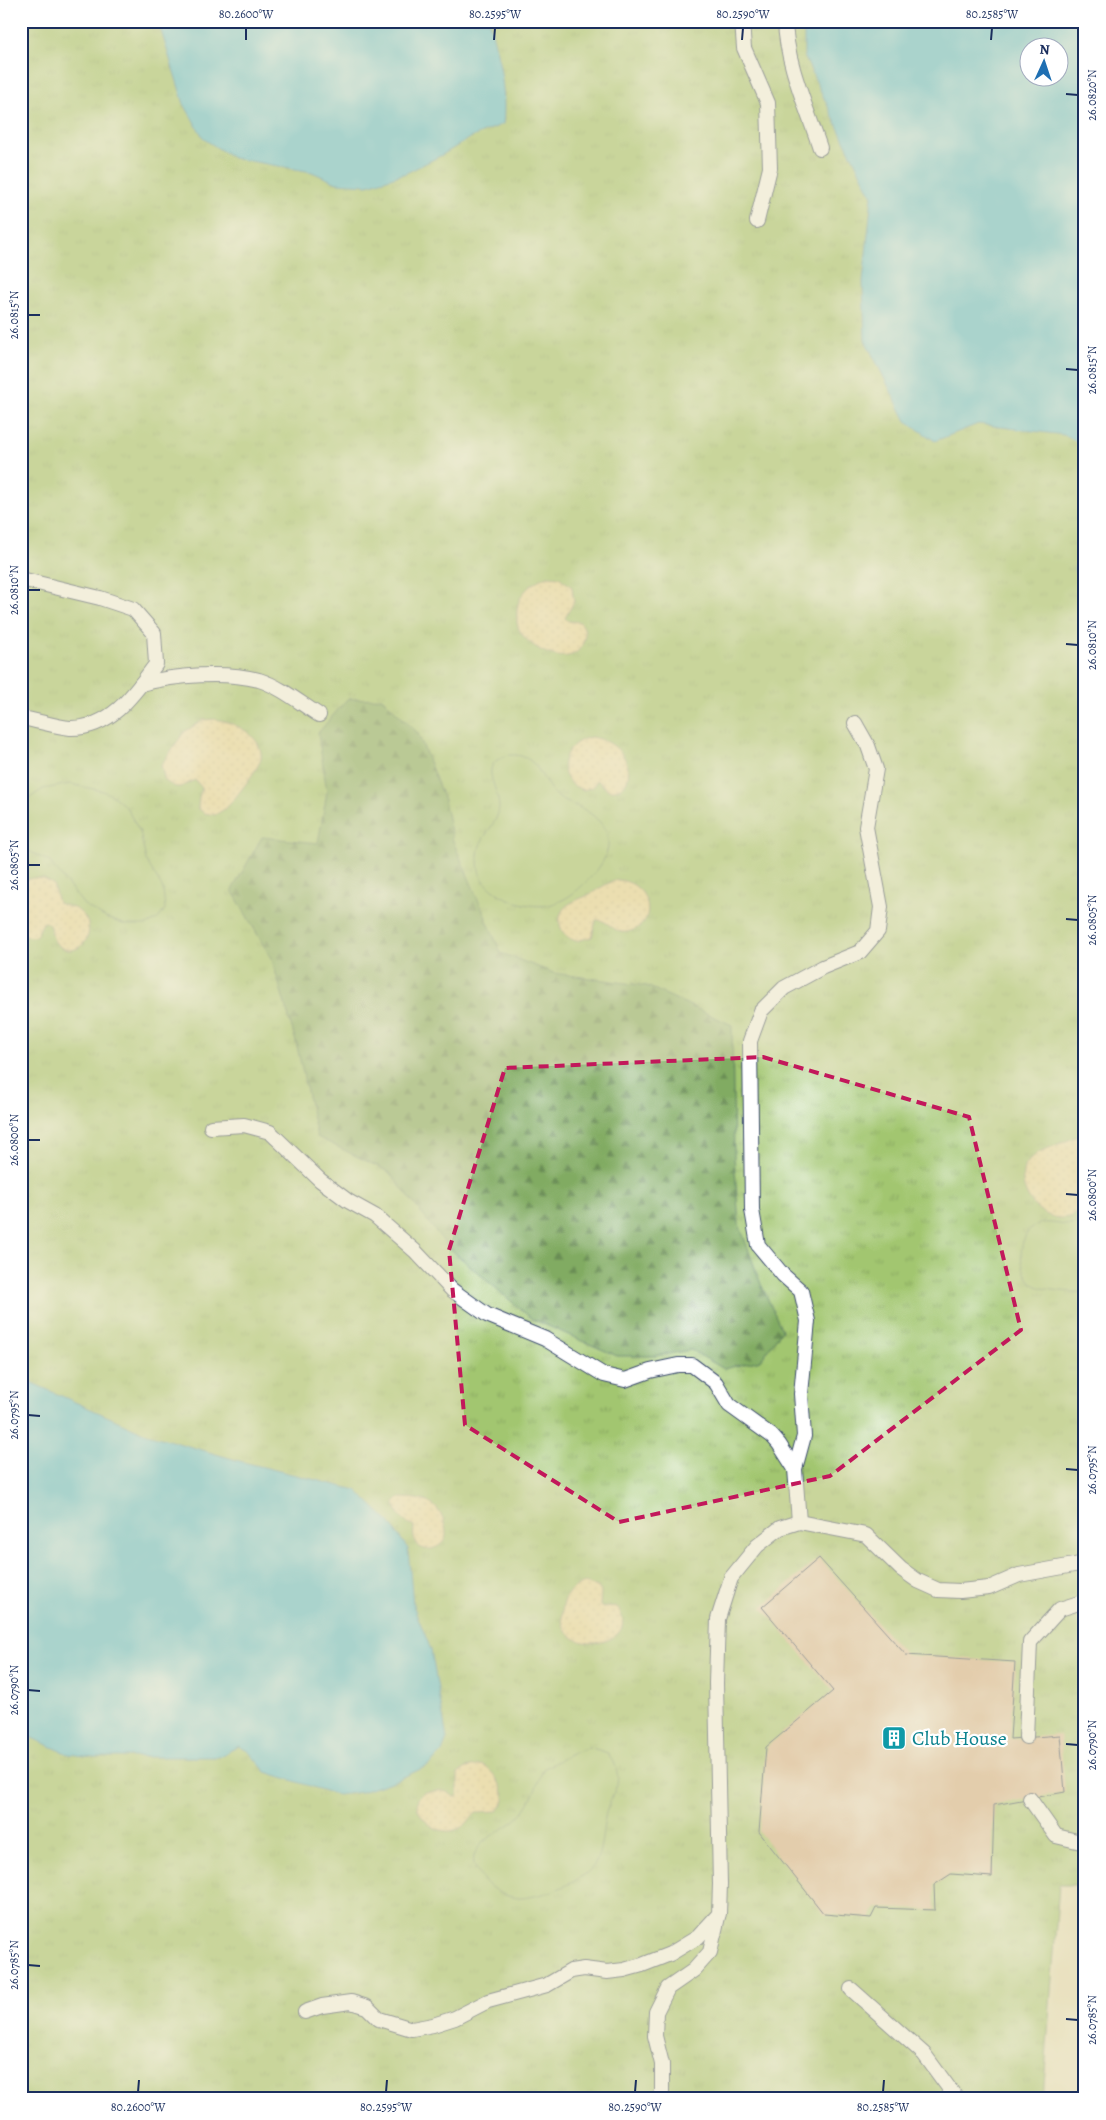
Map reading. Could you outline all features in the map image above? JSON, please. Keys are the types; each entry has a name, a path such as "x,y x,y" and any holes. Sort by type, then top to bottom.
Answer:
{"lane":[{"path":"742,21 744,48 768,102 770,168 757,221"},
{"path":"785,21 787,44 791,60 820,148"},
{"path":"21,579 100,598 133,610 154,633 156,664 121,708 100,723 70,728 21,718"},
{"path":"141,684 183,676 214,676 259,680 279,689 319,715"},
{"path":"799,1522 795,1469 804,1436 801,1394 808,1321 801,1291 783,1275 758,1245 752,1201 750,1041 761,1011 784,988 860,952 878,931 881,907 866,827 876,770 868,746 855,723"},
{"path":"210,1127 244,1125 270,1132 320,1180 348,1201 375,1216 415,1251 452,1290 487,1315 545,1338 604,1375 624,1380 650,1371 678,1365 692,1365 716,1383 728,1405 772,1436 795,1469"},
{"path":"659,2099 662,2092 662,2064 655,2036 656,2012 668,1988 694,1970 710,1952 719,1914 716,1682 718,1619 731,1578 757,1546 780,1528 799,1522 866,1535 901,1569 918,1581 938,1590 960,1591 989,1588 1019,1575 1085,1563"},
{"path":"1026,1737 1030,1642 1060,1609 1085,1601"},
{"path":"1030,1799 1056,1836 1085,1843"},
{"path":"305,2012 322,2006 351,2002 367,2007 379,2019 396,2026 412,2029 433,2025 455,2018 488,2001 547,1985 571,1972 584,1969 607,1972 624,1970 670,1954 698,1937 719,1914"},
{"path":"852,1989 924,2054 957,2099"}],"highlighted area":[{"path":"763,1057 969,1117 1021,1330 830,1476 619,1522 465,1425 449,1250 505,1068"}],"green space":[{"path":"21,21 1085,21 1085,1885 1059,1885 1043,2099 21,2099"},
{"path":"382,698 418,733 444,800 453,841 501,953 554,973 647,986 732,1025 734,1156 739,1224 760,1282 782,1330 761,1360 724,1369 691,1350 655,1356 617,1356 532,1319 448,1247 389,1172 317,1137 296,1042 272,960 232,890 262,837 318,843 327,792 318,733 347,699"},
{"path":"509,755 527,758 538,769 558,797 585,810 596,818 607,835 606,854 595,872 570,896 549,905 530,905 510,900 492,889 479,872 479,848 496,819 499,807 491,769 493,764 499,759"},
{"path":"70,784 103,791 113,796 126,807 140,832 146,860 163,889 165,909 159,918 147,925 126,925 106,918 84,905 50,862 25,849 21,843 21,804 43,789"},
{"path":"1085,1221 1085,1293 1050,1290 1032,1283 1024,1270 1021,1253 1022,1244 1030,1230 1036,1225 1044,1223 1074,1225"},
{"path":"589,1747 608,1753 617,1771 618,1778 606,1813 600,1850 596,1862 583,1876 573,1882 539,1895 519,1898 493,1889 477,1872 474,1856 478,1848 487,1839 513,1822 524,1811 532,1798 543,1769"}],"sand":[{"path":"548,576 559,577 572,587 574,602 565,618 568,621 580,622 584,628 584,640 579,650 571,655 562,656 540,650 523,636 518,627 517,608 521,597 532,584"},
{"path":"215,719 230,723 253,737 261,751 261,759 253,774 228,807 215,815 204,813 198,808 202,788 195,780 181,787 174,786 165,781 161,765 184,732 203,720"},
{"path":"591,737 606,741 617,749 624,758 628,768 628,777 625,785 618,789 608,790 597,780 593,787 584,790 574,786 568,779 564,771 567,754 580,741"},
{"path":"33,878 44,879 53,884 58,903 78,910 86,920 89,927 88,935 80,947 66,950 59,946 54,939 49,925 45,922 36,936 21,935 21,881"},
{"path":"618,880 638,888 644,895 648,913 638,928 622,932 601,920 596,920 592,937 576,941 566,936 560,925 561,912 564,908 607,884"},
{"path":"1085,1133 1085,1176 1077,1176 1085,1188 1085,1206 1074,1215 1062,1218 1051,1216 1031,1202 1025,1190 1023,1177 1025,1164 1039,1152"},
{"path":"398,1498 421,1500 434,1506 442,1517 445,1526 446,1536 441,1545 427,1549 416,1543 414,1526 403,1520 397,1511 394,1502"},
{"path":"585,1583 598,1587 601,1592 600,1606 603,1608 616,1606 623,1620 620,1631 610,1639 597,1643 583,1642 570,1636 563,1624 563,1606 566,1597 573,1588"},
{"path":"481,1765 493,1773 503,1792 503,1804 498,1811 476,1812 466,1824 454,1830 442,1831 432,1826 423,1818 418,1809 417,1801 422,1794 441,1791 449,1793 454,1797 458,1796 458,1774 466,1768"}],"water":[{"path":"158,21 489,21 503,85 503,124 470,138 406,173 368,185 337,183 312,172 233,158 204,139 184,104"},
{"path":"804,21 1074,21 1085,38 1085,446 1064,435 978,424 935,441 906,421 865,340 863,282 872,196 804,56"},
{"path":"1085,545 1085,602 1074,568"},
{"path":"21,1378 147,1434 243,1462 356,1490 389,1522 408,1549 413,1605 431,1650 447,1739 441,1754 429,1765 397,1780 361,1792 338,1795 266,1772 249,1752 239,1746 218,1757 94,1757 68,1754 21,1733"}],"building":[{"name":"Club House","path":"819,1558 906,1655 1015,1662 1010,1739 1060,1735 1065,1792 994,1805 992,1877 951,1874 934,1885 935,1910 876,1908 871,1918 824,1914 759,1832 766,1747 833,1691 762,1607"}],"place":[{"name":"Club House","path":"894,1738"}]}
